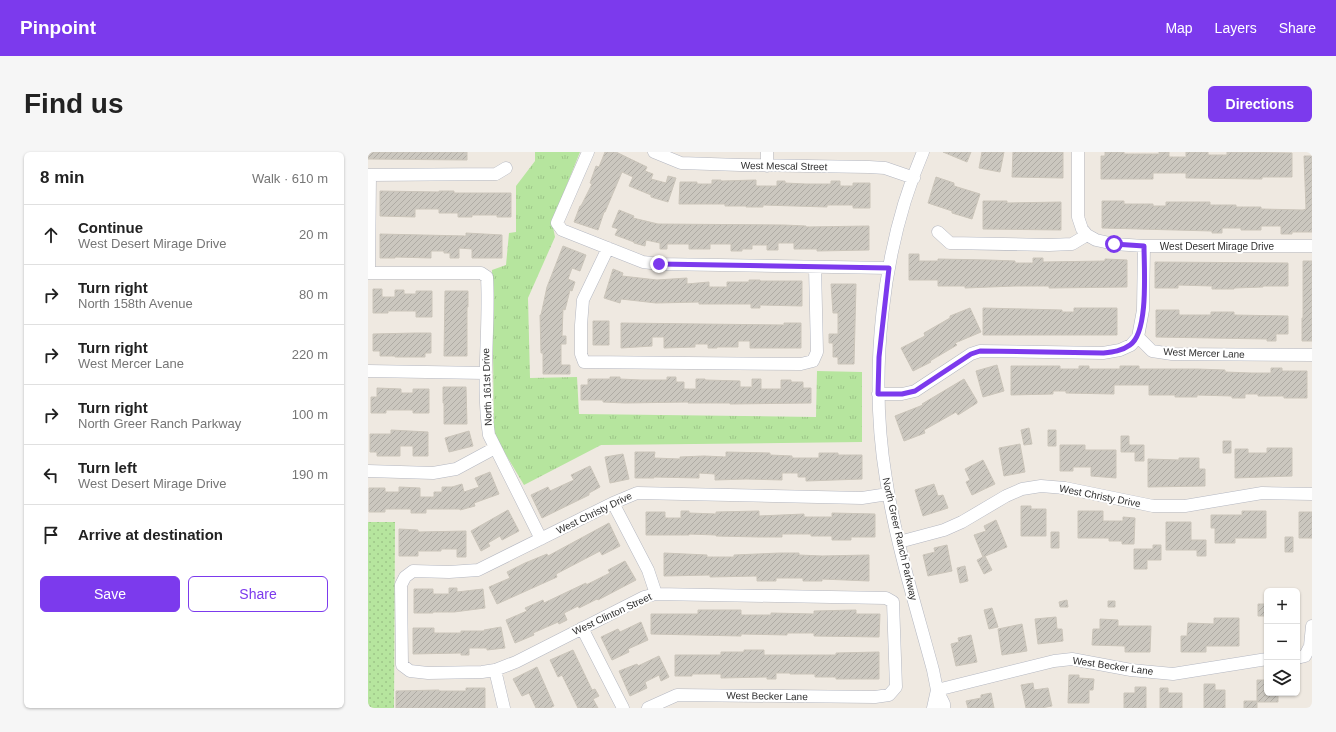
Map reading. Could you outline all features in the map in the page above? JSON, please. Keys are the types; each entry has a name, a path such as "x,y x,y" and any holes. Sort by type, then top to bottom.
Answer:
{"street":[{"path":"588,152 557,223 562,230 643,262 659,264 889,268"},
{"name":"West Mescal Street","path":"654,152 681,163 885,168 914,178"},
{"path":"767,152 767,166"},
{"name":"North Greer Ranch Parkway","path":"923,152 897,235 889,268 879,357 878,394 888,494 937,690 944,704 944,708"},
{"path":"938,232 950,243 1041,245 1072,244 1087,234 1082,229 1078,217 1078,152"},
{"path":"368,273 369,175 496,174 506,168"},
{"name":"West Desert Mirage Drive","path":"1087,234 1096,240 1114,244 1144,246 1312,246"},
{"path":"878,394 902,394 915,391 971,354 980,351 1103,353 1120,350 1131,345 1138,337 1143,310 1144,246"},
{"path":"608,248 583,300 581,354 584,362 801,364 813,361 817,352 815,267"},
{"name":"North 161st Drive","path":"368,273 481,273 487,277 485,373 489,435 541,539"},
{"name":"West Mercer Lane","path":"1138,337 1152,351 1172,354 1312,356"},
{"path":"368,371 485,373"},
{"path":"368,472 433,473 456,469 495,448"},
{"name":"West Christy Drive","path":"899,542 944,530 962,522 1006,496 1022,489 1041,486 1064,488 1153,506 1185,506 1262,493 1312,494"},
{"name":"West Christy Drive","path":"410,671 402,665 401,586 405,576 413,572 478,570 613,503 637,493 862,498 888,494"},
{"path":"613,503 648,570 656,594"},
{"name":"West Clinton Street","path":"410,671 428,673 482,672 495,670 516,662 644,597 656,594 886,598 893,602 896,687 889,695"},
{"path":"1301,657 1310,646 1312,626"},
{"path":"582,628 623,708"},
{"name":"West Becker Lane","path":"937,690 1054,661 1088,661 1131,670 1173,674 1264,659"},
{"path":"495,670 504,708"},
{"name":"North Greer Ranch Parkway","path":"933,708 937,690"},
{"name":"West Becker Lane","path":"648,708 677,695 875,697 889,695"}],"green space":[{"path":"535,152 580,152 552,222 555,237 528,298 530,378 577,377 579,414 816,417 817,371 862,372 862,442 601,445 524,485 494,435 492,270 506,265 509,233 516,232 516,186 535,161"},
{"path":"368,522 395,522 394,708 368,708"}],"building":[{"path":"368,152 467,152 467,160 368,159"},
{"path":"605,152 616,152 647,167 645,171 653,174 651,179 666,183 668,176 676,178 668,202 651,197 651,195 629,186 633,177 622,172 604,212 598,230 574,222 580,206 592,184 590,183 596,166 599,167"},
{"path":"943,152 971,152 967,162"},
{"path":"982,152 1004,152 1000,172 979,168"},
{"path":"1013,152 1063,152 1063,178 1012,177"},
{"path":"1105,152 1124,152 1124,154 1159,154 1159,152 1169,152 1169,157 1186,157 1186,152 1208,152 1208,155 1227,155 1227,152 1292,153 1292,177 1262,177 1262,179 1186,178 1186,173 1153,173 1153,179 1101,179 1101,156 1105,156"},
{"path":"1304,156 1312,156 1312,232 1292,232 1292,234 1281,234 1281,226 1261,226 1261,230 1222,228 1222,233 1212,233 1212,231 1102,228 1102,201 1124,201 1124,204 1153,204 1153,206 1166,206 1166,202 1210,202 1210,205 1236,205 1236,207 1261,207 1261,209 1306,209"},
{"path":"936,177 954,183 954,186 980,194 972,219 928,203"},
{"path":"712,180 756,180 756,186 777,186 777,181 785,181 785,183 831,184 831,181 840,181 840,186 853,186 853,183 870,183 870,208 853,208 853,205 827,205 827,207 763,205 763,207 746,207 725,206 725,204 679,204 680,182 712,184"},
{"path":"380,191 511,193 511,217 497,217 497,215 472,215 472,217 458,217 458,213 439,213 439,209 415,209 415,217 380,216"},
{"path":"983,201 1007,201 1007,203 1061,202 1061,230 983,229"},
{"path":"619,210 634,216 633,218 658,224 784,225 806,227 869,226 869,250 817,251 817,249 794,249 794,243 778,243 778,250 767,250 767,245 752,245 752,249 731,251 731,244 710,244 710,249 689,249 689,244 667,244 667,249 660,249 660,243 646,240 645,246 615,235 618,229 612,227"},
{"path":"466,233 502,235 502,258 472,258 472,249 459,248 459,258 450,258 450,253 444,253 444,251 431,251 431,258 380,258 380,234 466,236"},
{"path":"563,246 586,255 580,271 572,268 568,279 575,282 572,291 570,290 565,310 563,309 562,336 566,336 566,344 561,344 561,365 570,365 570,374 543,374 540,315 547,287"},
{"path":"909,254 919,254 919,261 938,261 938,259 1015,261 1015,263 1033,263 1033,258 1043,258 1043,262 1105,261 1105,259 1127,260 1127,287 1049,288 1049,286 1015,286 965,288 965,286 938,286 938,280 909,280"},
{"path":"1303,261 1312,261 1312,341 1302,341"},
{"path":"1155,262 1288,263 1288,286 1212,289 1212,286 1178,285 1178,288 1155,288"},
{"path":"613,269 623,273 622,276 657,280 687,278 687,284 709,282 709,287 727,287 727,282 749,282 749,280 802,281 802,306 760,305 760,308 751,308 751,304 699,304 699,302 656,303 621,299 620,303 604,298"},
{"path":"831,284 856,284 854,364 838,364 838,357 833,357 833,343 829,343 829,334 838,334 838,313 833,313"},
{"path":"373,289 382,289 382,297 395,297 395,290 404,290 404,294 416,294 416,291 432,291 432,317 416,317 416,311 388,311 388,313 373,313"},
{"path":"445,291 468,291 467,356 444,356"},
{"path":"970,308 981,332 955,343 957,345 930,361 931,362 913,371 901,348 925,336 924,333 950,318 950,316"},
{"path":"983,308 1062,310 1062,312 1074,312 1074,308 1117,308 1117,335 983,335"},
{"path":"1156,310 1179,310 1179,315 1211,315 1211,312 1234,312 1234,315 1288,316 1288,334 1276,334 1276,341 1267,341 1267,339 1156,337"},
{"path":"593,321 609,321 609,345 593,345"},
{"path":"621,323 784,325 784,323 801,323 801,348 750,348 750,341 738,341 738,347 708,348 708,344 695,344 695,347 664,348 664,337 652,337 652,346 621,348"},
{"path":"431,333 431,353 425,353 425,357 380,356 380,351 373,351 373,334"},
{"path":"997,365 1004,391 983,397 976,371"},
{"path":"1011,366 1060,366 1060,369 1079,369 1079,366 1089,366 1089,369 1120,369 1120,366 1139,366 1139,369 1225,370 1225,372 1251,373 1271,373 1271,368 1282,368 1282,371 1307,371 1307,398 1258,396 1258,394 1245,394 1245,398 1232,398 1232,396 1197,395 1197,397 1175,397 1175,395 1149,395 1149,385 1114,385 1114,394 1066,393 1066,391 1053,391 1053,394 1011,395"},
{"path":"610,377 620,377 620,379 667,380 667,377 676,377 676,382 684,382 684,389 696,389 696,379 740,381 740,387 752,387 752,379 761,379 761,389 781,389 781,380 791,380 791,382 803,382 803,388 811,388 811,403 625,403 603,402 603,400 581,400 581,385 588,385 588,379 610,379"},
{"path":"964,379 977,403 958,415 956,412 924,430 925,433 904,441 895,416 923,405 922,404"},
{"path":"443,387 466,387 467,424 444,424"},
{"path":"377,388 401,389 401,393 413,393 413,389 429,389 429,413 413,413 413,410 386,410 386,413 371,413 371,397 377,397"},
{"path":"1029,428 1032,444 1024,445 1021,430"},
{"path":"391,430 428,432 428,456 413,456 413,446 400,446 400,456 377,456 377,452 370,452 370,434 391,434"},
{"path":"1048,430 1056,430 1056,446 1048,446"},
{"path":"469,431 473,446 449,452 445,438"},
{"path":"1121,436 1129,436 1129,445 1144,445 1144,461 1135,461 1135,452 1121,452"},
{"path":"1223,441 1231,441 1231,453 1223,453"},
{"path":"1020,444 1025,472 1004,476 999,448"},
{"path":"1060,445 1085,445 1085,450 1116,450 1116,478 1091,476 1091,467 1073,467 1073,471 1060,471"},
{"path":"1267,448 1292,448 1292,476 1235,478 1235,449 1248,449 1248,453 1267,453"},
{"path":"635,452 655,452 654,458 680,459 680,457 726,457 726,452 770,453 770,455 792,456 792,458 819,458 819,453 862,455 862,479 806,481 806,477 798,477 798,473 782,473 782,480 715,480 715,474 699,473 699,478 635,478"},
{"path":"623,454 629,479 610,483 605,457"},
{"path":"1179,458 1199,458 1199,469 1205,469 1205,486 1148,487 1148,459 1179,460"},
{"path":"983,460 995,484 972,495 966,482 970,480 965,469"},
{"path":"590,466 600,487 589,493 589,495 542,518 531,495 548,487 550,491 574,480 571,475"},
{"path":"490,472 499,494 474,503 475,506 460,510 426,509 426,513 411,513 411,509 385,509 385,512 369,512 369,488 385,488 385,492 399,492 399,487 420,488 420,497 434,497 434,492 442,492 442,487 452,487 462,484 464,492 479,487 475,478"},
{"path":"934,484 938,496 943,495 948,508 923,516 915,490"},
{"path":"1021,506 1031,506 1031,509 1046,509 1046,536 1021,536"},
{"path":"508,510 519,531 502,540 500,536 488,543 490,546 481,551 471,531"},
{"path":"681,511 689,511 689,513 716,514 716,512 759,511 759,516 804,514 804,517 832,517 832,513 875,514 875,537 851,537 851,540 832,540 832,536 811,536 811,534 782,534 782,537 689,534 646,535 646,512 665,512 665,518 681,518"},
{"path":"1078,511 1103,511 1103,521 1123,521 1123,517 1135,518 1134,544 1122,544 1122,541 1109,541 1109,538 1078,538"},
{"path":"1242,511 1266,511 1266,538 1235,538 1235,543 1215,543 1215,528 1211,528 1211,515 1242,515"},
{"path":"1299,512 1312,512 1312,538 1299,538"},
{"path":"996,520 1007,547 983,557 974,535 986,531 984,526"},
{"path":"1166,522 1191,522 1191,540 1206,540 1206,556 1197,556 1197,550 1166,550"},
{"path":"609,523 620,546 602,555 600,551 556,574 557,577 497,604 489,587 510,578 507,572 547,554 548,556"},
{"path":"399,529 418,530 418,532 466,531 466,557 457,557 457,549 418,551 418,556 399,556"},
{"path":"1051,532 1059,532 1059,548 1051,548"},
{"path":"1285,537 1293,537 1293,552 1285,552"},
{"path":"947,545 952,571 928,576 923,555 935,552 934,548"},
{"path":"1153,545 1161,545 1161,560 1147,560 1147,569 1134,569 1134,549 1153,549"},
{"path":"664,553 707,555 707,557 734,557 734,555 780,553 799,553 799,555 822,556 869,555 869,581 822,579 822,581 803,581 803,578 776,578 776,581 757,581 757,576 664,576"},
{"path":"985,556 992,570 984,574 977,560"},
{"path":"625,561 636,580 598,600 597,599 579,608 578,606 564,613 567,620 559,624 558,622 533,633 534,635 515,643 506,620 527,611 525,608 543,600 544,603 586,583 586,585 610,573 608,570"},
{"path":"965,566 968,581 960,583 957,568"},
{"path":"449,588 457,588 457,592 483,589 485,608 454,612 414,613 414,589 433,589 433,594 449,594"},
{"path":"1067,600 1068,607 1060,607 1059,602"},
{"path":"1108,601 1115,601 1115,607 1108,607"},
{"path":"1258,604 1264,604 1264,616 1258,616"},
{"path":"992,608 998,627 989,629 984,610"},
{"path":"698,610 741,610 741,615 771,615 771,613 814,614 814,611 856,610 856,614 880,614 879,637 814,636 814,633 787,633 787,635 741,634 741,636 651,634 651,614 698,614"},
{"path":"1056,617 1057,629 1062,629 1063,641 1038,644 1035,619"},
{"path":"1214,618 1239,618 1239,646 1206,646 1206,652 1181,652 1181,636 1187,636 1188,623 1214,624"},
{"path":"1100,619 1118,620 1118,626 1151,626 1150,652 1125,652 1125,646 1092,645 1093,629 1100,629"},
{"path":"641,622 648,640 628,649 629,652 612,660 601,637 618,629 620,632"},
{"path":"1022,624 1027,651 1002,655 998,629"},
{"path":"501,627 505,648 487,650 487,648 469,648 469,655 461,655 461,653 413,654 413,628 434,628 434,633 461,633 461,631 484,631"},
{"path":"971,635 977,662 956,666 951,644 959,642 958,638"},
{"path":"573,650 592,690 595,689 599,696 593,699 598,708 578,708 562,675 558,677 550,660"},
{"path":"744,650 764,650 764,655 836,655 836,653 879,652 879,679 836,679 836,677 815,677 815,674 790,673 776,673 776,679 767,679 767,677 721,678 721,674 692,674 692,676 675,676 675,655 721,655 721,652 744,652"},
{"path":"659,656 669,677 661,681 659,675 645,682 647,688 630,696 619,671 637,664 638,666"},
{"path":"537,667 554,706 550,708 536,708 529,693 522,696 513,679"},
{"path":"1069,675 1079,675 1079,678 1094,679 1093,690 1089,690 1089,703 1068,703"},
{"path":"1257,680 1264,680 1264,696 1278,696 1278,702 1257,702 1257,708 1244,708 1244,701 1257,701"},
{"path":"1033,683 1034,690 1048,688 1052,706 1026,708 1021,685"},
{"path":"1204,684 1215,684 1215,690 1225,690 1225,708 1204,708"},
{"path":"1135,687 1146,687 1146,708 1124,708 1124,693 1135,693"},
{"path":"466,688 485,688 485,708 396,708 396,691 466,691"},
{"path":"1160,688 1168,688 1168,693 1182,693 1182,708 1160,708"},
{"path":"991,693 994,708 968,708 966,701 981,698 981,695"}],"route":[{"path":"659,264 889,268 879,357 878,394 902,394 915,391 971,354 980,351 1103,353 1120,350 1131,345 1138,337 1141,327 1143,310 1144,246 1114,244"}]}
